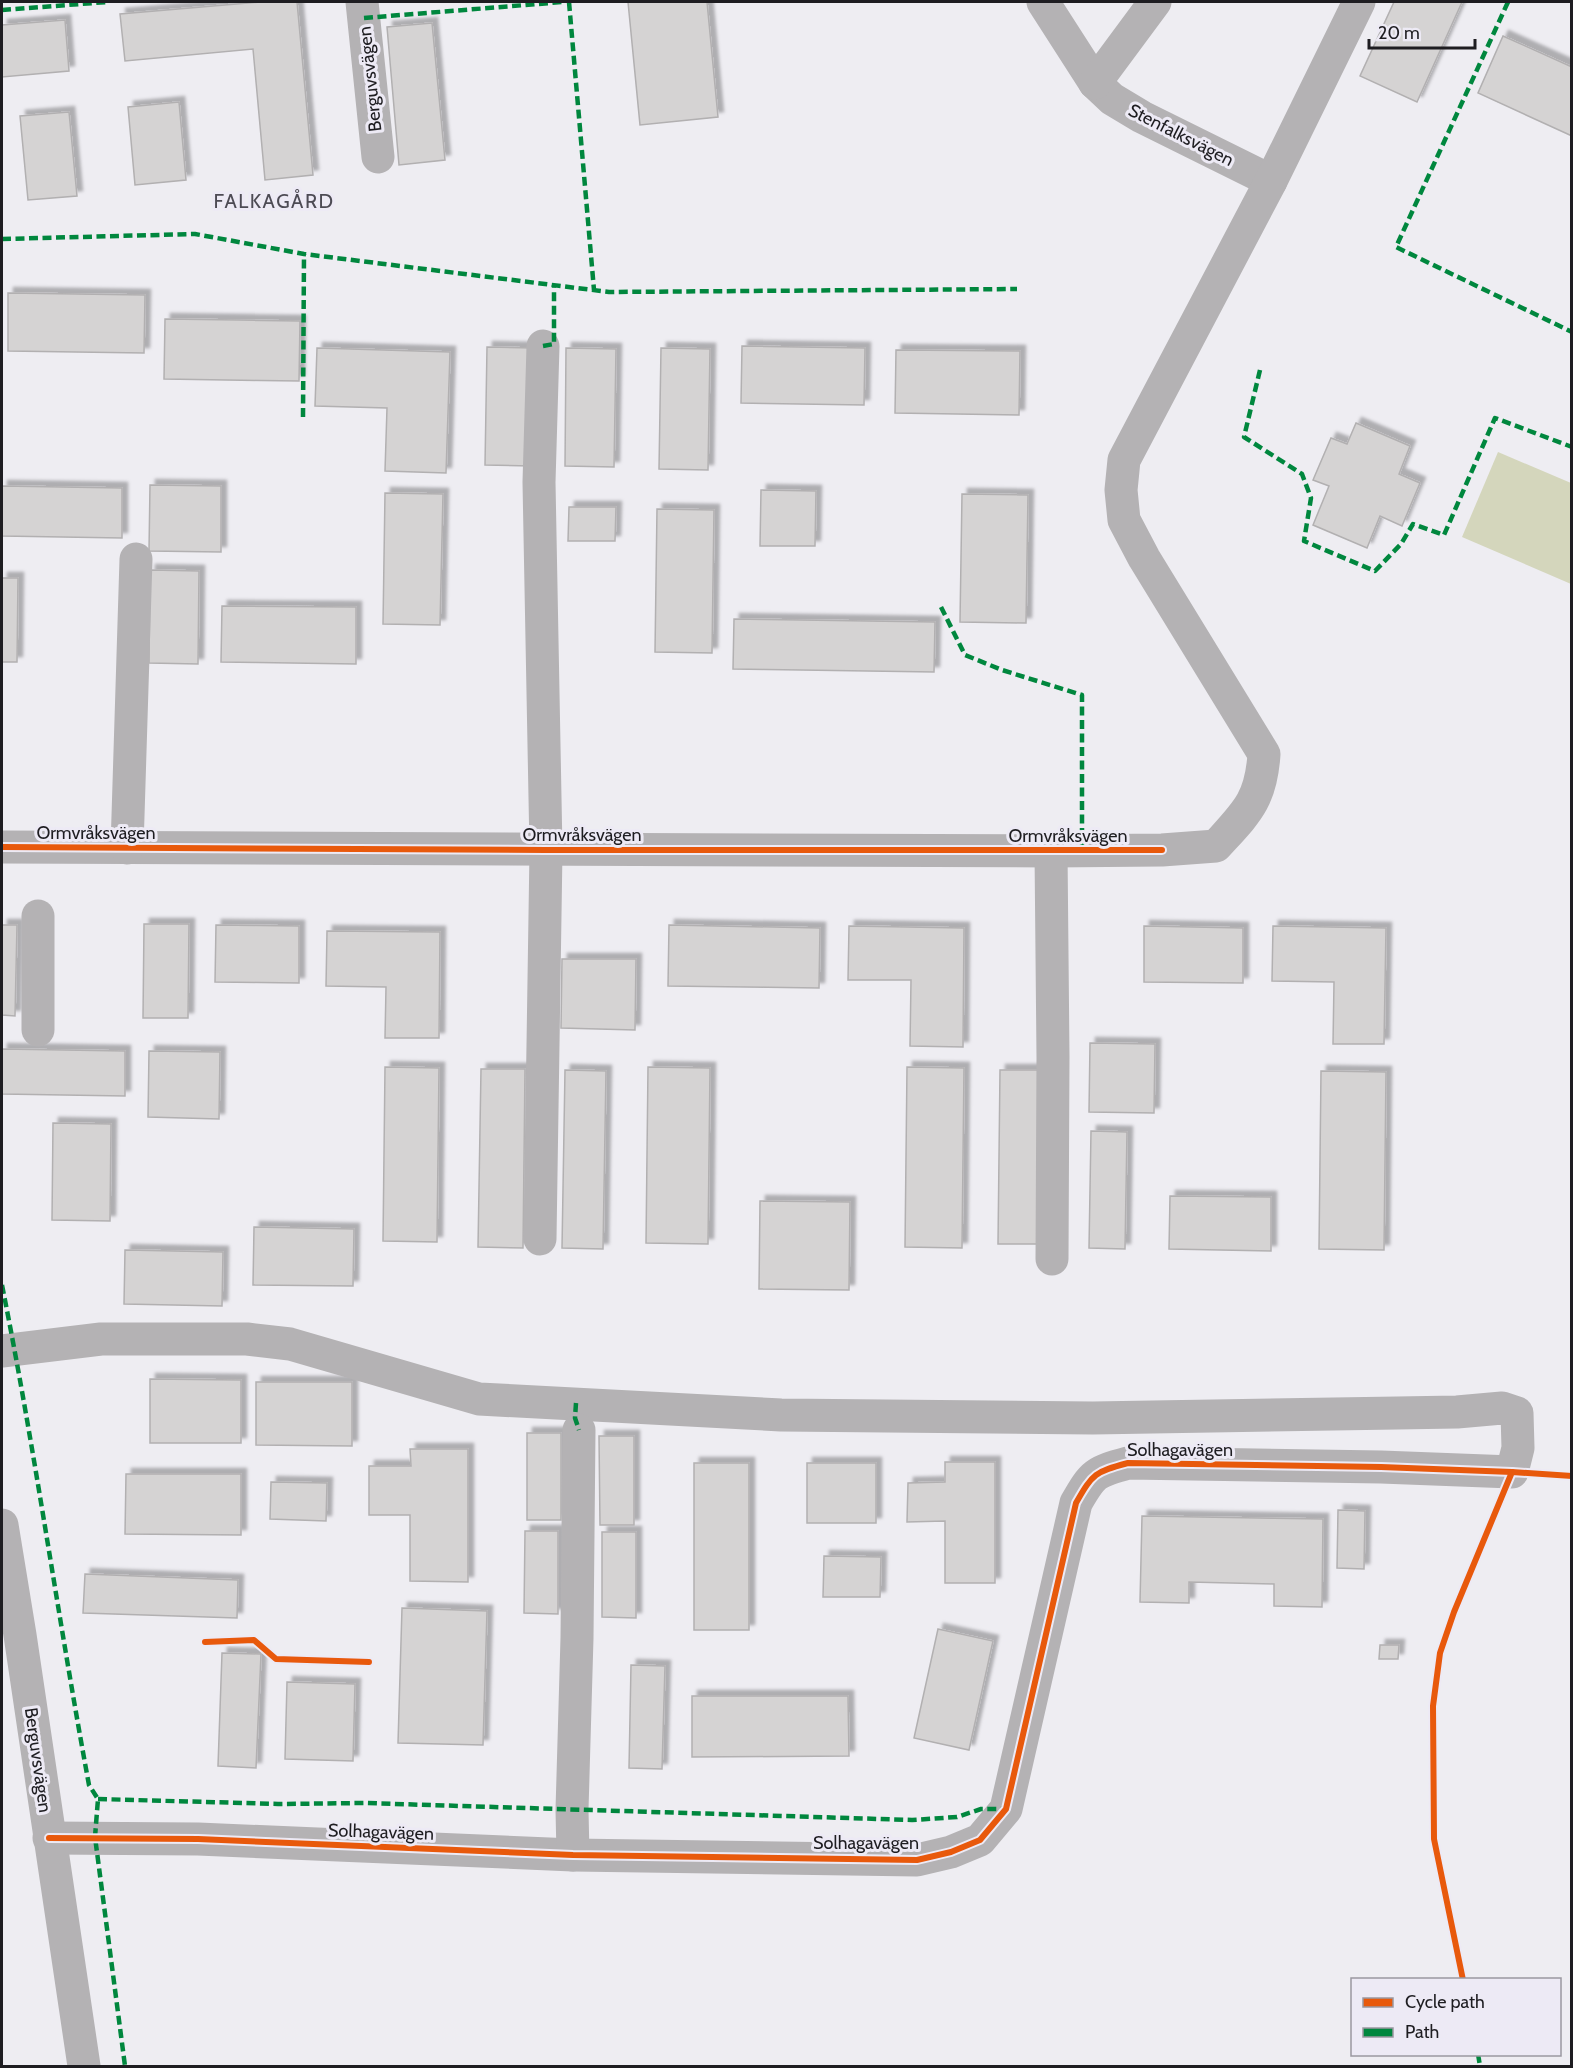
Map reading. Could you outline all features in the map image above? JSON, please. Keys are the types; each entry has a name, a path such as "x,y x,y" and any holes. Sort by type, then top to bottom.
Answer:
{"street":[{"name":"Berguvsvägen","path":"362,2 378,157"},
{"name":"Stenfalksvägen","path":"1043,2 1095,83 1112,99 1142,117 1272,181"},
{"path":"1095,83 1155,2"},
{"path":"1272,181 1359,2"},
{"name":"Ormvråksvägen","path":"2,847 1051,851 1162,850 1216,846 1254,800 1262,776 1264,754 1144,558 1124,520 1121,490 1124,460 1272,181"},
{"path":"540,1239 546,850 539,482 543,346"},
{"path":"127,848 136,559"},
{"path":"1051,851 1052,1259"},
{"path":"38,916 38,1030"},
{"name":"Solhagavägen","path":"2,1351 101,1339 247,1339 290,1344 479,1399 781,1415 1093,1418 1409,1413 1502,1408 1517,1413 1518,1449 1512,1472 1128,1463 1101,1470 1089,1479 1076,1503 1006,1809 980,1840 951,1852 917,1860 573,1855 198,1839 49,1838"},
{"path":"573,1855 579,1430"},
{"name":"Berguvsvägen","path":"2,1525 84,2067"}],"green space":[{"path":"1498,452 1571,483 1571,584 1462,537"}],"building":[{"path":"261,2 297,2 313,175 265,180 253,49 125,61 120,14"},
{"path":"628,2 707,2 718,117 640,125"},
{"path":"1394,2 1462,2 1417,102 1360,76"},
{"path":"65,20 69,71 2,77 2,25"},
{"path":"432,23 445,160 399,165 387,27"},
{"path":"1503,36 1572,67 1572,136 1478,93"},
{"path":"179,102 186,180 135,185 128,107"},
{"path":"69,112 77,196 28,200 20,116"},
{"path":"8,293 145,295 144,353 8,351"},
{"path":"165,319 300,321 299,381 164,379"},
{"path":"742,346 865,348 864,405 741,403"},
{"path":"487,347 533,348 531,466 485,465"},
{"path":"317,348 450,352 446,473 385,471 387,408 315,406"},
{"path":"566,348 616,349 614,467 565,466"},
{"path":"661,348 710,349 708,470 659,469"},
{"path":"896,350 1020,351 1019,415 895,413"},
{"path":"1356,423 1410,446 1399,474 1420,483 1402,526 1380,516 1367,548 1313,525 1329,486 1313,480 1331,438 1347,444"},
{"path":"150,485 221,486 221,552 149,551"},
{"path":"2,486 122,488 122,538 2,536"},
{"path":"761,490 816,491 815,546 760,546"},
{"path":"385,493 443,494 440,625 383,624"},
{"path":"962,494 1028,495 1026,623 960,622"},
{"path":"569,507 616,507 615,541 568,541"},
{"path":"657,509 714,510 712,653 655,652"},
{"path":"150,570 199,571 198,664 149,663"},
{"path":"2,578 18,578 17,662 2,662"},
{"path":"222,606 356,607 356,664 221,662"},
{"path":"734,619 935,622 934,672 733,669"},
{"path":"144,924 189,924 188,1018 143,1018"},
{"path":"2,925 17,925 15,1016 2,1015"},
{"path":"216,925 299,926 299,983 215,982"},
{"path":"669,925 820,928 819,988 668,986"},
{"path":"849,926 964,928 963,1047 910,1046 911,980 848,980"},
{"path":"1144,926 1243,928 1243,983 1144,982"},
{"path":"1273,926 1386,928 1384,1044 1333,1044 1334,982 1272,981"},
{"path":"327,931 440,932 439,1038 385,1038 386,987 326,986"},
{"path":"562,959 636,959 635,1030 561,1028"},
{"path":"1090,1043 1155,1044 1154,1113 1089,1112"},
{"path":"2,1049 125,1051 125,1096 2,1094"},
{"path":"149,1051 220,1052 219,1119 148,1117"},
{"path":"385,1067 439,1068 437,1242 383,1241"},
{"path":"648,1067 710,1068 708,1244 646,1243"},
{"path":"907,1067 964,1068 962,1248 905,1247"},
{"path":"481,1069 525,1069 523,1248 478,1247"},
{"path":"565,1070 606,1071 603,1249 562,1248"},
{"path":"1000,1070 1044,1070 1042,1244 998,1244"},
{"path":"1321,1071 1386,1072 1384,1250 1319,1249"},
{"path":"53,1123 111,1124 110,1221 52,1220"},
{"path":"1091,1131 1127,1132 1125,1249 1089,1248"},
{"path":"1170,1196 1271,1197 1271,1251 1169,1249"},
{"path":"760,1201 850,1202 849,1290 759,1289"},
{"path":"254,1227 354,1229 353,1286 253,1285"},
{"path":"125,1250 223,1252 222,1306 124,1304"},
{"path":"150,1379 241,1380 241,1443 150,1443"},
{"path":"256,1382 352,1382 352,1446 256,1445"},
{"path":"527,1433 561,1433 561,1520 527,1520"},
{"path":"599,1436 634,1436 634,1525 600,1525"},
{"path":"410,1449 468,1449 468,1582 410,1581 410,1515 369,1515 369,1466 411,1466"},
{"path":"945,1462 995,1462 995,1583 945,1583 945,1521 907,1522 908,1483 945,1482"},
{"path":"694,1463 749,1463 749,1630 694,1630"},
{"path":"807,1463 876,1463 876,1523 807,1523"},
{"path":"126,1474 241,1474 241,1535 125,1534"},
{"path":"271,1482 327,1483 326,1521 270,1519"},
{"path":"1338,1510 1365,1511 1364,1569 1337,1568"},
{"path":"1142,1516 1323,1519 1322,1607 1274,1606 1274,1584 1189,1582 1189,1603 1140,1602"},
{"path":"525,1531 558,1531 558,1614 524,1613"},
{"path":"602,1532 636,1532 636,1618 602,1617"},
{"path":"824,1556 881,1557 880,1597 823,1597"},
{"path":"85,1574 238,1580 237,1618 83,1613"},
{"path":"402,1608 487,1611 483,1745 398,1743"},
{"path":"938,1629 993,1641 969,1750 914,1738"},
{"path":"1380,1645 1399,1645 1398,1659 1379,1659"},
{"path":"222,1653 261,1654 256,1768 218,1766"},
{"path":"631,1665 665,1666 662,1769 629,1768"},
{"path":"287,1682 355,1684 353,1761 285,1759"},
{"path":"692,1696 848,1696 849,1756 692,1757"}],"marked path":[{"path":"2,10 107,2"},
{"path":"364,18 563,2"},
{"path":"569,2 594,290"},
{"path":"1508,2 1396,247 1572,332"},
{"path":"2,239 195,234 304,254 609,292 1017,289"},
{"path":"303,417 304,254"},
{"path":"543,346 554,344 554,285"},
{"path":"1260,370 1244,437 1302,474 1311,498 1304,541 1375,571 1401,544 1413,524 1444,535 1495,418 1572,447"},
{"path":"941,607 965,655 1002,670 1082,695 1082,851"},
{"path":"2,1285 89,1785 98,1799 95,1837 125,2066"},
{"path":"576,1403 575,1418 579,1430"},
{"path":"98,1799 278,1804 365,1803 912,1820 957,1817 981,1809 1006,1809"},
{"path":"1478,2056 1480,2066"}],"cycle path":[{"path":"2,847 1162,850"},
{"path":"49,1838 198,1839 573,1855 917,1860 951,1852 980,1840 1006,1809 1076,1503 1096,1475 1128,1463 1381,1467 1512,1472"},
{"path":"1463,1978 1434,1839 1433,1706 1440,1653 1454,1612 1512,1472 1572,1476"},
{"path":"205,1642 254,1640 276,1659 369,1662"}],"district":[{"name":"FALKAGÅRD","path":"274,201"}]}
